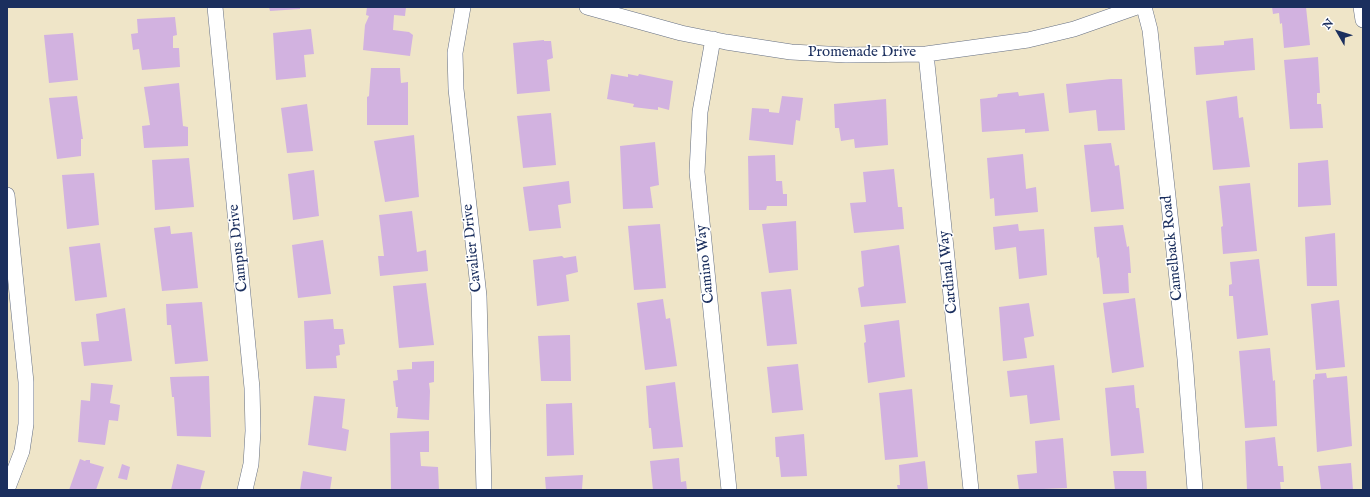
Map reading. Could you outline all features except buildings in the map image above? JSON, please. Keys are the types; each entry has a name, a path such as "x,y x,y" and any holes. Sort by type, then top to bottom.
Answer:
{"street":[{"name":"Campus Drive","path":"215,7 252,388 251,464 245,490"},
{"name":"Cavalier Drive","path":"463,7 455,54 456,89 479,296 484,490"},
{"name":"Promenade Drive","path":"587,7 681,33 713,40 821,55 926,54 1048,36 1137,7"},
{"name":"Camelback Road","path":"1144,7 1150,30 1186,359 1195,490"},
{"path":"1361,7 1363,20"},
{"name":"Camino Way","path":"713,40 700,112 697,172 729,490"},
{"name":"Cardinal Way","path":"926,54 971,490"},
{"path":"7,196 26,389 26,424 22,451 7,490"}]}
